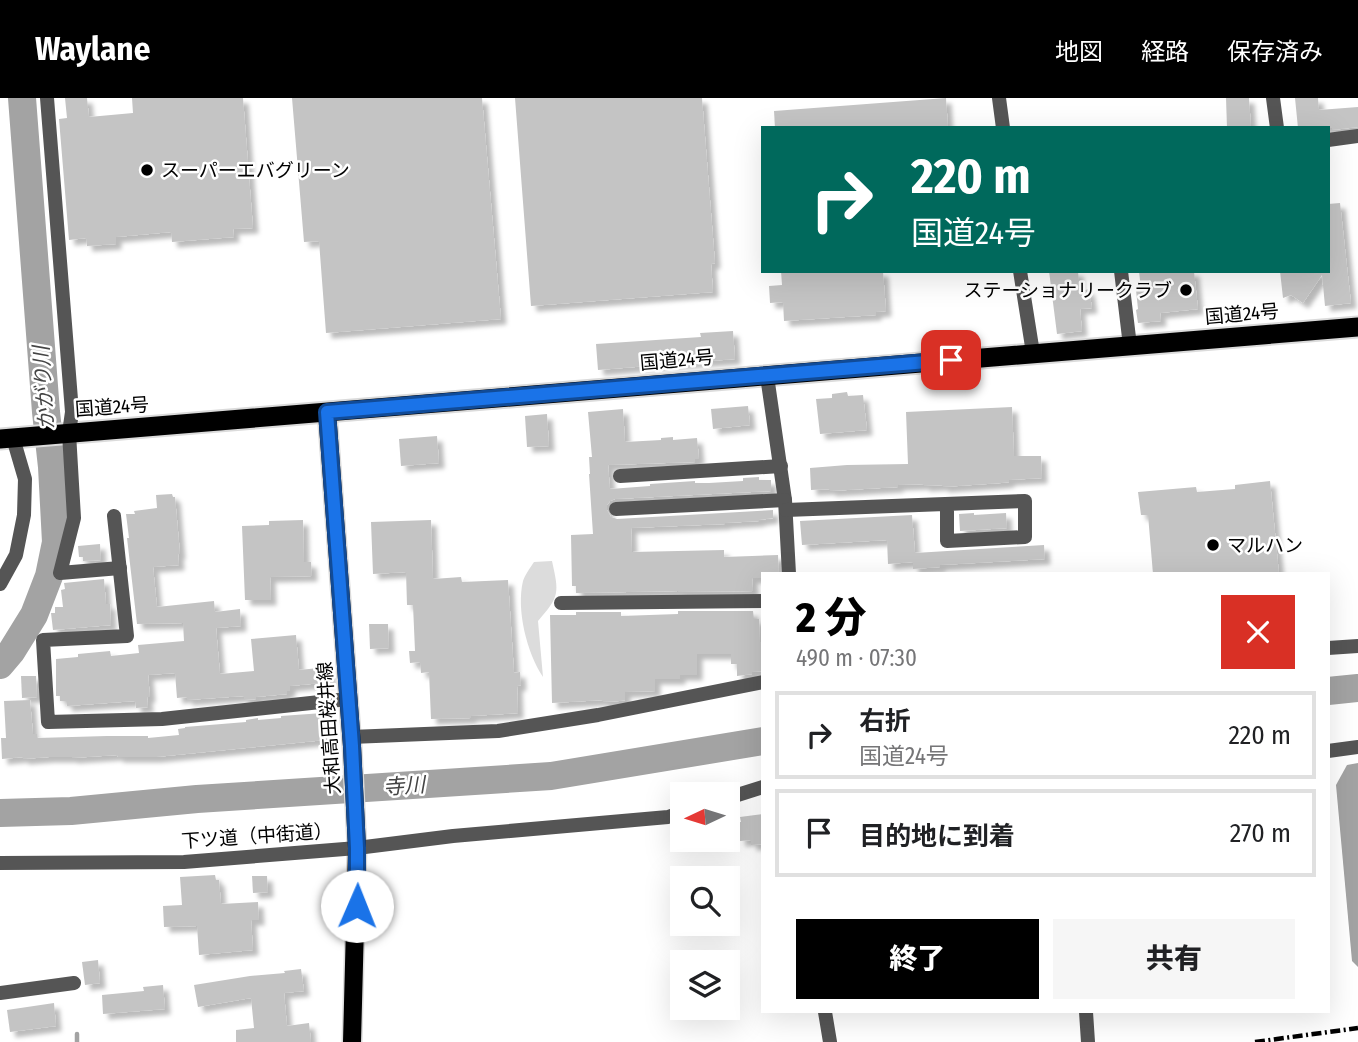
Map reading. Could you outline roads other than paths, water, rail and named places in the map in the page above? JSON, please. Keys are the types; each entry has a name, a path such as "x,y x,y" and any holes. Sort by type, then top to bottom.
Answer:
{"highway":[{"name":"国道24号","path":"12,438 1358,327"}],"main road":[{"name":"大和高田桜井線","path":"327,412 357,842 352,1042"}],"street":[{"path":"47,98 72,412 66,433 74,518 60,573 120,568"},
{"path":"999,98 1003,126"},
{"path":"1273,98 1277,126"},
{"path":"1330,140 1358,136"},
{"path":"1020,273 1033,353"},
{"path":"1121,273 1130,346"},
{"path":"767,376 786,505 789,572"},
{"path":"0,584 16,555 24,515 25,479 12,438"},
{"path":"620,476 780,466"},
{"path":"616,509 1025,501 1025,537 947,541 947,504"},
{"path":"114,516 127,636 43,640 48,722 162,719 348,699"},
{"path":"561,603 761,601"},
{"path":"1330,648 1358,646"},
{"path":"351,742 498,731 598,715 761,682"},
{"path":"1330,751 1358,747"},
{"path":"740,794 761,788"},
{"name":"下ツ道（中街道）","path":"0,863 184,862 357,842 670,816"},
{"path":"0,993 74,983"},
{"path":"825,1013 830,1042"},
{"path":"1086,1013 1088,1042"}],"waterway":[{"name":"かがり川","path":"0,665 34,615 49,576 56,542 22,98"},
{"name":"寺川","path":"1330,691 1358,688"},
{"name":"寺川","path":"0,813 71,811 197,799 551,776 761,741"},
{"path":"77,1034 77,1042"}],"railway":[{"path":"1255,1042 1358,1028"}],"place":[{"name":"スーパーエバグリーン","path":"147,170"},
{"name":"ステーショナリークラブ","path":"1186,290"},
{"name":"マルハン","path":"1213,545"}]}
